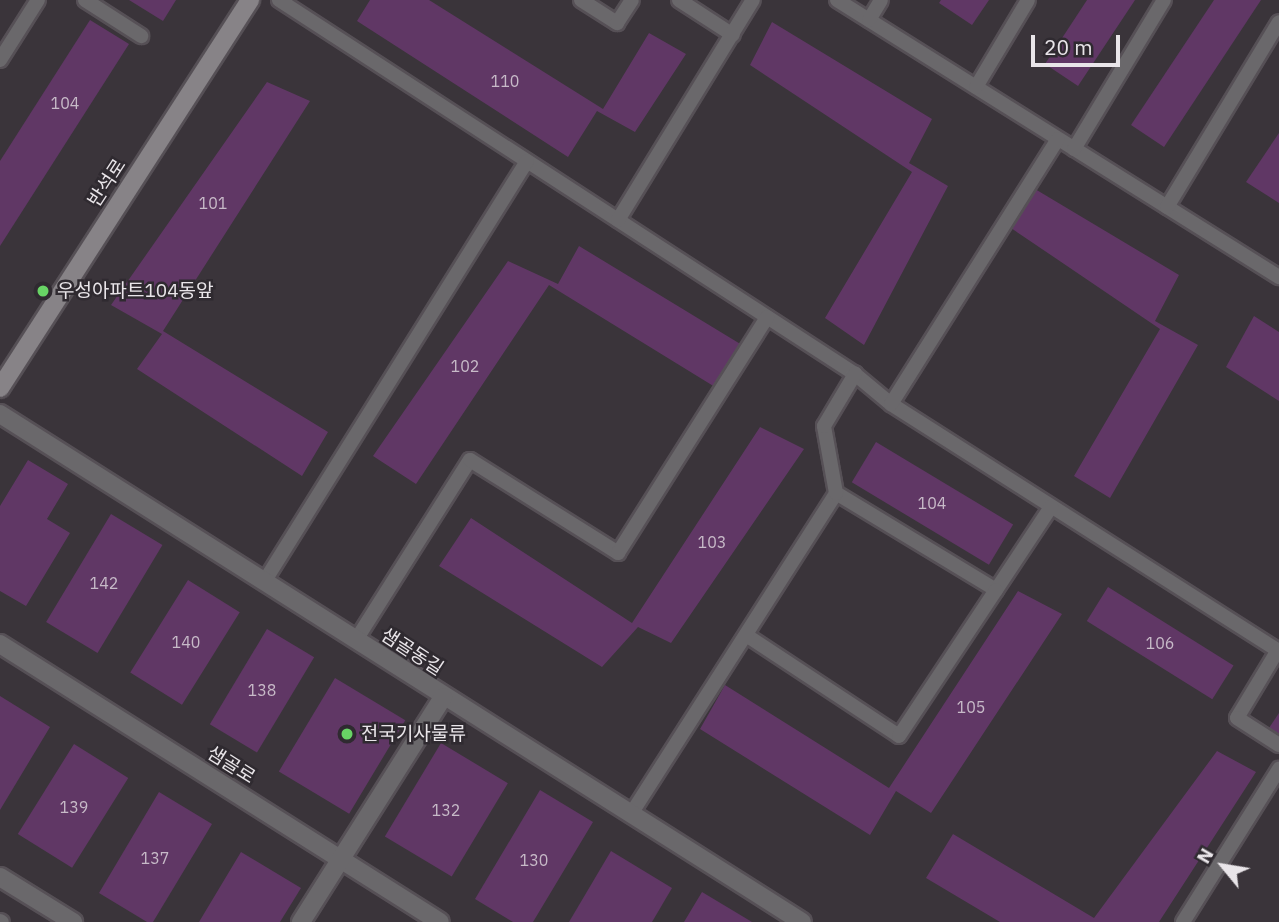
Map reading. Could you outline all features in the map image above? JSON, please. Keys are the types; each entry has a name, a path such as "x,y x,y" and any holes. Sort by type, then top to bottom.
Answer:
{"street":[{"name":"반석로","path":"0,388 250,0"},
{"name":"샘골동길","path":"0,414 802,922"},
{"name":"샘골로","path":"0,644 440,922"},
{"path":"301,922 443,697"},
{"path":"0,877 73,922"}],"lane":[{"path":"0,60 38,0"},
{"path":"85,0 141,36"},
{"path":"279,0 855,374 891,404 1279,650 1237,718 1279,745"},
{"path":"582,0 617,23 632,0"},
{"path":"679,0 733,35"},
{"path":"618,220 753,0"},
{"path":"837,0 1279,276"},
{"path":"869,20 881,0"},
{"path":"976,87 1028,0"},
{"path":"1074,149 1164,0"},
{"path":"1167,207 1279,22"},
{"path":"891,404 1058,139"},
{"path":"264,582 527,161"},
{"path":"356,640 470,460 618,553 767,317"},
{"path":"631,814 836,493 824,426 855,374"},
{"path":"836,493 996,590"},
{"path":"746,635 899,736 1051,507"},
{"path":"1183,922 1279,769"}],"building":[{"path":"129,0 176,0 163,21"},
{"path":"370,0 429,0 603,109 649,33 686,54 635,132 597,111 568,157 357,21"},
{"path":"941,0 989,0 972,25 939,3"},
{"path":"1087,0 1135,0 1078,86 1045,64"},
{"path":"1214,0 1261,0 1164,147 1131,125"},
{"path":"90,20 129,44 0,246 0,161"},
{"path":"772,22 932,119 909,163 948,186 864,345 825,318 912,172 750,65"},
{"path":"267,82 310,101 163,331 328,432 302,476 137,369 162,334 111,305"},
{"path":"1279,133 1279,203 1246,182"},
{"path":"1035,189 1179,275 1155,321 1198,345 1110,498 1074,476 1160,329 1011,228"},
{"path":"579,246 742,345 715,387 549,285 416,484 373,456 508,261 558,284"},
{"path":"1254,316 1279,332 1279,401 1226,367"},
{"path":"760,427 804,449 671,643 638,627 602,667 439,566 471,518 632,623"},
{"path":"876,442 1013,524 989,565 852,482"},
{"path":"28,460 68,484 47,519 70,533 26,606 0,591 0,506"},
{"path":"111,514 162,545 98,653 46,622"},
{"path":"188,580 240,612 182,705 130,672"},
{"path":"1108,587 1234,665 1212,699 1087,621"},
{"path":"1018,591 1062,614 931,813 896,791 870,835 700,729 725,685 889,788"},
{"path":"267,629 314,657 257,752 210,724"},
{"path":"335,678 405,720 349,814 279,771"},
{"path":"0,696 50,727 0,810"},
{"path":"1279,713 1279,734 1269,728"},
{"path":"441,743 508,783 452,877 385,836"},
{"path":"74,744 128,778 72,868 18,834"},
{"path":"1217,751 1256,772 1159,922 1000,922 926,878 953,834 1094,918"},
{"path":"540,790 593,822 533,922 513,922 475,899"},
{"path":"159,792 212,824 153,922 147,922 99,893"},
{"path":"611,851 672,888 652,922 569,922"},
{"path":"241,852 301,888 280,922 199,922"},
{"path":"702,892 752,922 684,922"}],"place":[{"name":"우성아파트104동앞","path":"43,291"},
{"name":"전국기사물류","path":"347,734"}]}
